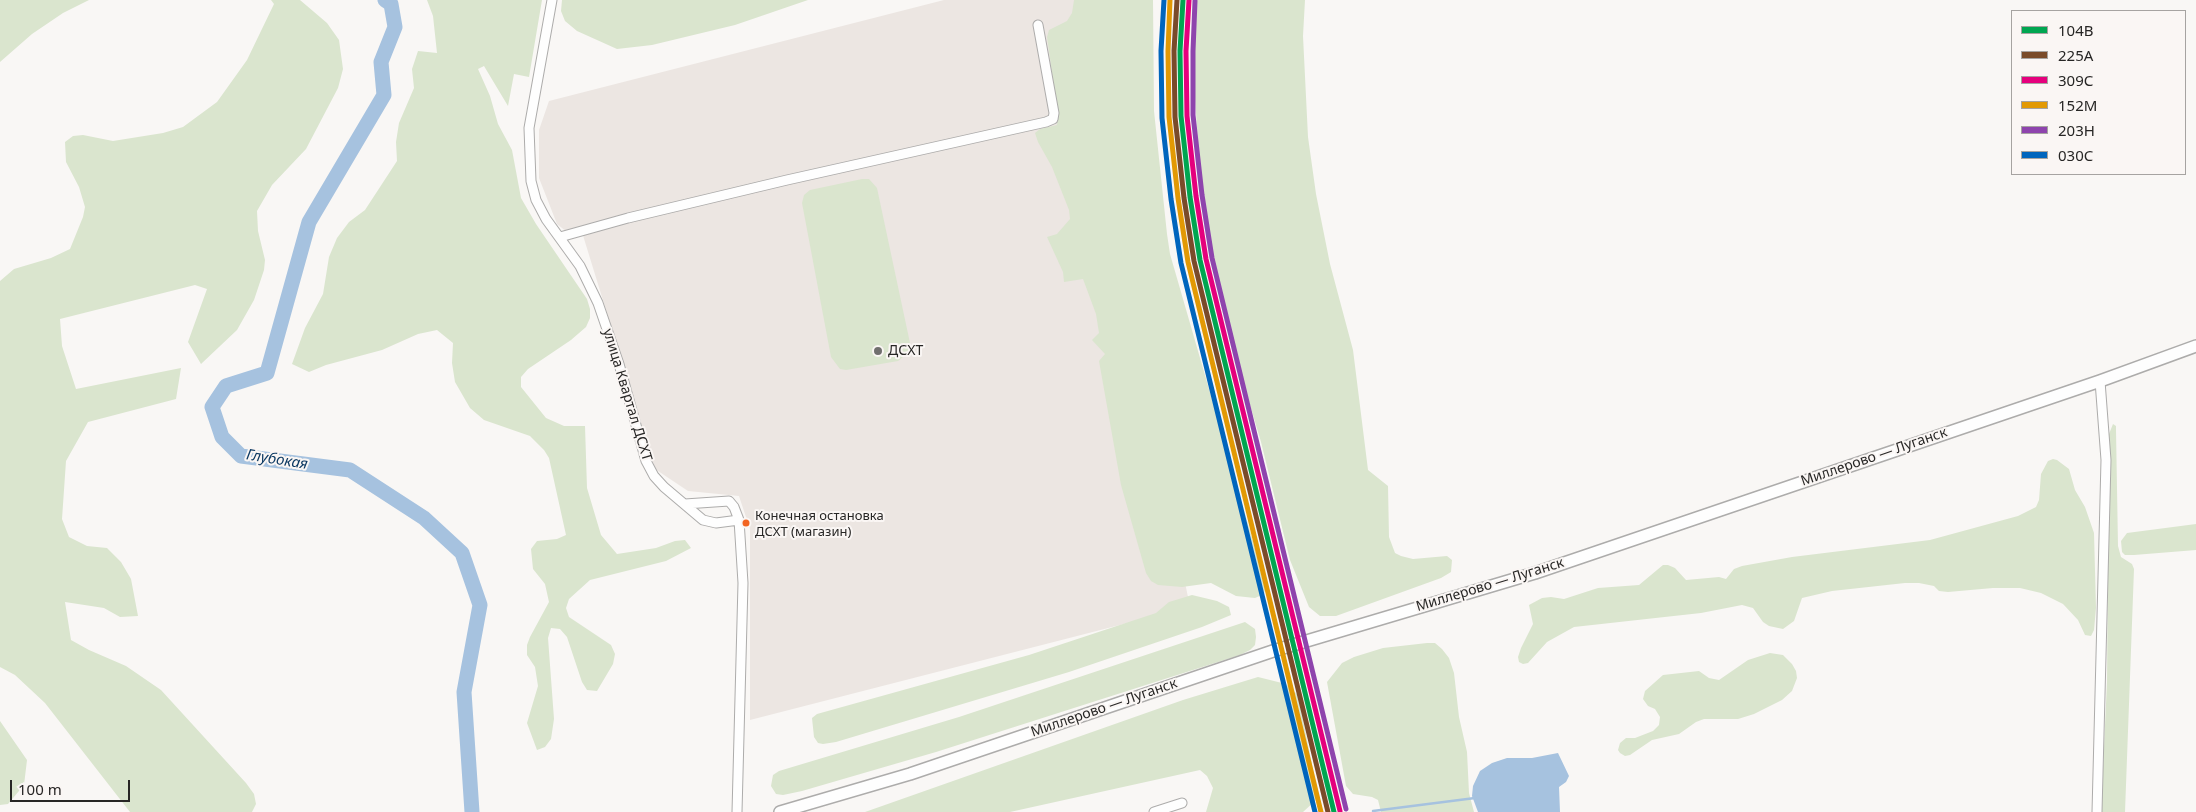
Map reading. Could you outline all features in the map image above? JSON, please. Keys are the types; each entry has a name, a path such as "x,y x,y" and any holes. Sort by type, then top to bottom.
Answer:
{"main road":[{"name":"Миллерово — Луганск","path":"780,812 910,774 1273,651 1535,573 2100,381 2196,346"}],"street":[{"name":"улица Квартал ДСХТ","path":"552,0 530,120 530,181 536,200 546,219 580,266 598,303 619,364 649,468 658,481 698,516 708,522 738,520"},
{"path":"560,237 628,218 787,180 1046,122 1052,119 1054,113 1038,25"},
{"path":"2097,812 2106,460 2100,381"},
{"path":"685,504 729,501 734,507 738,520 743,583 737,812"},
{"path":"1154,812 1182,803"}],"shaded area":[{"name":"ДСХТ","path":"944,0 1108,0 1110,213 1190,607 750,720 750,529 739,496 688,491 655,469 581,229 567,232 557,224 539,178 539,130 549,101"}],"green space":[{"path":"0,0 89,0 63,13 32,34 0,62"},
{"path":"271,0 300,0 327,23 339,40 343,69 338,88 306,149 272,185 257,211 258,231 265,260 264,270 254,300 237,330 201,364 188,342 207,289 195,285 60,319 62,346 76,389 181,368 176,399 88,422 66,461 62,519 69,537 87,546 107,548 121,562 131,579 138,616 120,617 104,608 65,602 71,640 126,666 161,690 246,783 254,794 256,804 252,812 130,812 45,703 15,675 0,667 0,281 14,269 51,258 70,249 85,207 79,187 66,162 65,142 73,136 83,135 113,141 163,133 183,127 217,102 247,60 274,4"},
{"path":"427,0 542,0 529,77 514,74 508,106 484,66 478,69 490,96 498,124 512,150 521,198 536,224 587,299 590,318 586,327 571,340 528,369 521,377 521,387 546,418 564,426 585,426 587,488 601,535 617,554 656,548 675,541 685,540 691,548 666,561 590,580 569,599 566,608 569,617 611,645 615,654 613,664 597,691 587,690 582,682 567,637 560,629 551,628 548,638 554,719 551,739 545,747 537,750 527,723 538,686 535,667 527,655 527,645 549,602 545,584 533,569 531,549 537,541 557,539 566,535 549,458 544,450 530,436 484,420 470,408 455,382 452,363 453,343 437,330 418,334 382,350 326,365 309,372 292,364 305,328 323,294 329,257 337,238 349,222 365,210 397,161 396,142 399,123 414,88 412,69 418,51 437,53 433,16"},
{"path":"562,0 808,0 735,25 652,45 617,49 577,31 565,21 561,11"},
{"path":"1074,0 1153,0 1154,111 1170,254 1266,586 1264,594 1255,598 1236,596 1211,583 1182,587 1158,585 1151,581 1146,573 1121,485 1099,361 1105,354 1092,340 1099,333 1096,314 1083,279 1064,282 1063,272 1047,237 1057,234 1070,219 1069,210 1052,167 1035,133 1040,129 1057,125 1058,115 1047,37 1049,30 1067,21 1072,13"},
{"path":"1195,0 1305,0 1303,36 1308,137 1316,194 1330,264 1353,350 1368,470 1388,486 1389,537 1395,553 1413,559 1447,556 1452,560 1451,572 1441,578 1336,616 1320,616 1309,607 1290,560 1261,442 1222,300 1210,239 1199,157 1194,83"},
{"path":"869,179 877,188 910,343 909,352 898,361 846,370 840,369 831,357 802,203 804,195 810,190"},
{"path":"2113,424 2116,426 2118,546 2121,557 2132,564 2134,569 2125,812 2101,812 2107,682 2109,434"},
{"path":"2053,459 2069,469 2075,490 2085,507 2094,533 2096,608 2094,630 2091,636 2085,635 2078,620 2063,604 2041,593 2020,588 1948,592 1939,591 1934,586 1905,583 1832,591 1802,598 1794,621 1783,629 1769,626 1763,622 1753,608 1742,605 1701,613 1574,627 1547,642 1528,663 1523,664 1519,662 1518,657 1521,648 1533,624 1529,605 1542,598 1564,599 1598,588 1639,585 1663,565 1675,568 1686,580 1719,577 1726,579 1734,569 1742,566 1792,557 1930,540 2018,516 2036,507 2039,500 2041,474 2048,461"},
{"path":"2196,524 2196,550 2134,555 2125,555 2122,552 2121,541 2127,533"},
{"path":"1192,595 1217,601 1229,607 1231,615 1202,627 1069,672 836,742 818,743 814,737 812,718 817,714 1029,655 1156,613 1169,602"},
{"path":"1245,622 1255,629 1255,645 1240,655 936,752 802,791 783,795 776,794 771,786 773,775 779,771 959,717"},
{"path":"1435,643 1442,649 1449,658 1454,673 1459,717 1467,752 1469,793 1474,812 1381,812 1378,800 1372,797 1353,794 1346,786 1327,682 1342,663 1354,657 1383,648"},
{"path":"1770,653 1783,655 1796,671 1797,678 1792,691 1782,700 1754,714 1738,719 1704,719 1696,722 1679,734 1652,740 1630,755 1625,756 1618,750 1620,743 1626,738 1635,738 1653,731 1659,725 1660,717 1655,709 1648,706 1643,699 1645,691 1663,675 1699,671 1709,678 1719,680 1748,660"},
{"path":"1258,677 1286,684 1297,694 1299,700 1318,794 1315,801 1303,812 1206,812 1213,788 1207,776 1200,770 1010,812 865,812 1183,700"},
{"path":"0,721 27,760 24,785 8,804 0,805"}],"water":[{"path":"1558,753 1569,776 1566,782 1559,787 1560,812 1478,812 1472,796 1473,786 1480,771 1492,763 1507,758 1532,758"}],"waterway":[{"name":"Глубокая","path":"385,0 391,4 395,27 381,62 384,95 309,222 267,373 226,386 212,407 222,437 241,456 350,470 424,518 462,553 480,605 464,692 472,812"},
{"path":"1373,811 1475,798"}],"transit line":[{"name":"030C","path":"1164,0 1161,51 1162,118 1171,199 1181,263 1315,812"},
{"name":"152М","path":"1170,0 1168,51 1169,117 1178,198 1188,262 1321,812"},
{"name":"225А","path":"1177,0 1174,51 1175,117 1184,198 1194,261 1328,812"},
{"name":"104В","path":"1183,0 1180,51 1181,116 1190,197 1200,260 1334,812"},
{"name":"309С","path":"1189,0 1186,51 1187,116 1196,196 1206,259 1340,811"},
{"name":"203Н","path":"1195,1 1193,115 1202,195 1212,258 1346,809"}],"place":[{"name":"ДСХТ","path":"878,351"},
{"name":"Конечная остановка ДСХТ (магазин)","path":"746,523"}]}
